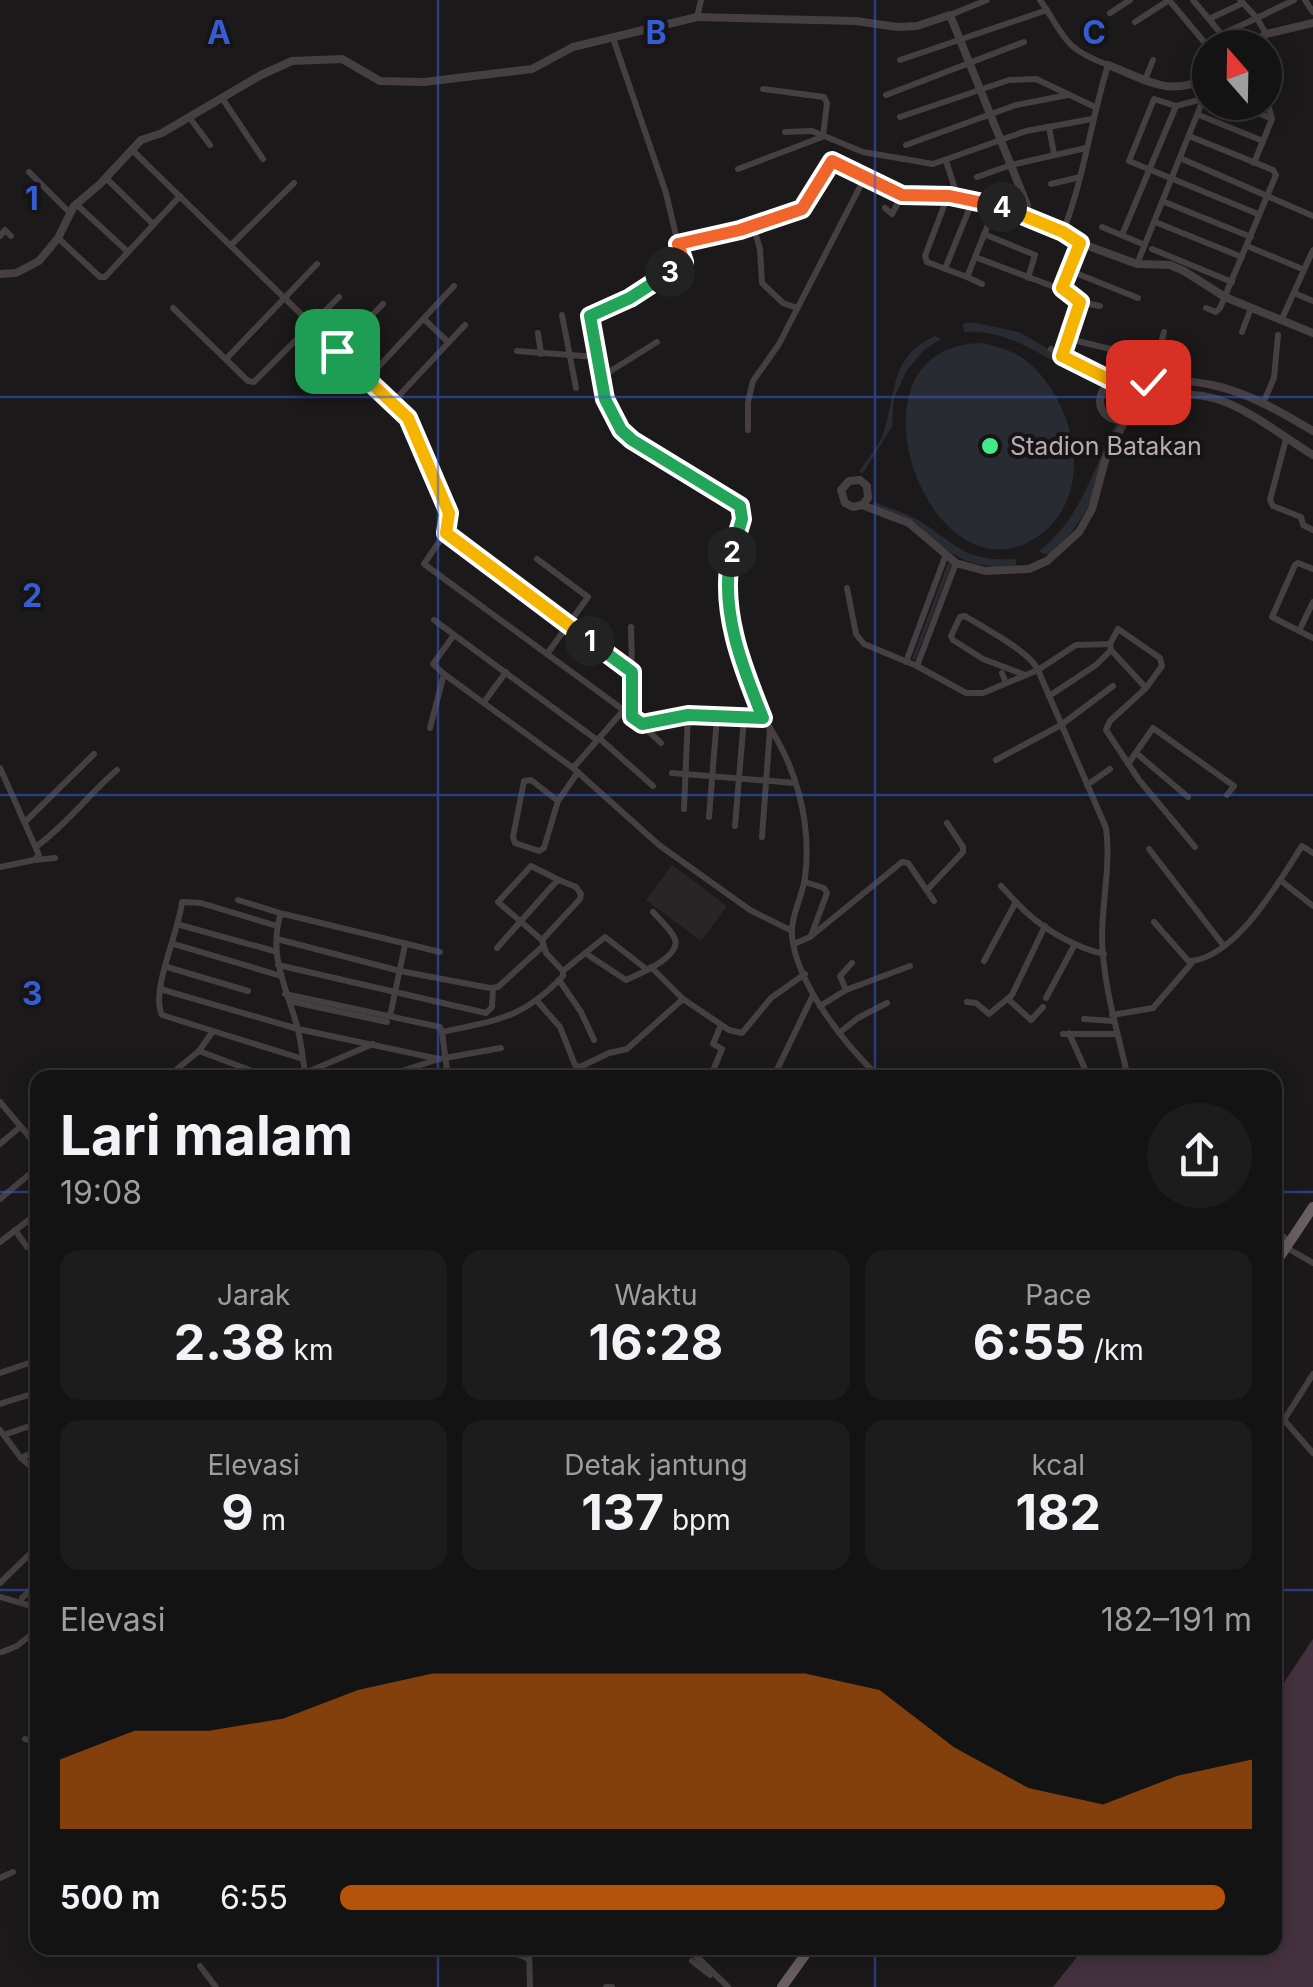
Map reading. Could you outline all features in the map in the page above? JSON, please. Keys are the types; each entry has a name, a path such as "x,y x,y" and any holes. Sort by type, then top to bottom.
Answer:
{"highway":[{"path":"1282,1252 1313,1207"},
{"path":"782,1987 805,1955"}],"street":[{"path":"697,18 701,0"},
{"path":"0,274 30,268 58,238 69,212 141,140 292,61 342,59 380,81 424,82 532,69 574,47 697,18 917,26 987,0"},
{"path":"1040,0 1065,42 1078,52 1169,88 1192,84"},
{"path":"1110,13 1130,0"},
{"path":"1136,22 1169,0 1194,30"},
{"path":"1208,0 1195,3 1219,30"},
{"path":"1231,30 1294,0"},
{"path":"1305,0 1313,12"},
{"path":"1209,19 1242,2 1264,30"},
{"path":"900,60 1047,10"},
{"path":"950,15 1027,210"},
{"path":"1282,31 1313,24"},
{"path":"613,38 666,192 684,262 630,298 590,316 605,399 627,436 742,508 730,558 730,601 742,664 763,718 790,764 804,818 804,882 792,931 794,944 813,995 839,1033 873,1070"},
{"path":"886,95 1024,42"},
{"path":"1146,80 1152,60"},
{"path":"1063,232 1108,65"},
{"path":"900,117 1028,77 1095,107"},
{"path":"763,90 824,97 827,103 823,136"},
{"path":"906,146 1016,105 1069,95"},
{"path":"222,97 263,159"},
{"path":"1192,102 1176,106 1154,98 1130,163 1258,214"},
{"path":"1122,235 1176,106"},
{"path":"190,117 210,145"},
{"path":"785,132 812,131 863,152 933,164 1001,140 1092,119"},
{"path":"1137,264 1148,247 1162,201 1197,120"},
{"path":"1211,120 1262,141"},
{"path":"1254,163 1272,120"},
{"path":"1049,127 1054,154"},
{"path":"738,169 823,136"},
{"path":"1189,136 1275,172 1218,312 1206,308"},
{"path":"977,177 1086,148"},
{"path":"132,150 408,418 449,513 446,533 424,564 642,724 662,743"},
{"path":"1180,158 1313,216"},
{"path":"946,161 953,197 925,256 927,262 982,284"},
{"path":"678,244 753,225 805,206 829,162 836,162 902,195 953,197 1027,210 1080,243 1137,264 1170,265 1200,278 1225,297 1313,333"},
{"path":"29,172 69,212"},
{"path":"748,430 748,402 754,381 798,308 865,177"},
{"path":"1051,184 1080,177"},
{"path":"106,178 153,224"},
{"path":"232,245 294,184"},
{"path":"885,208 892,214 902,195"},
{"path":"58,238 102,278 180,196"},
{"path":"1162,201 1251,237"},
{"path":"944,269 972,202"},
{"path":"76,204 128,252"},
{"path":"966,278 996,205"},
{"path":"1155,222 1242,257"},
{"path":"753,225 760,249 762,282 784,303 798,308"},
{"path":"1102,227 1232,282"},
{"path":"984,234 1035,255 1028,278"},
{"path":"1062,288 1080,243"},
{"path":"1247,246 1313,273"},
{"path":"1281,321 1313,250"},
{"path":"976,256 1062,288 1080,302 1100,306"},
{"path":"226,358 317,264"},
{"path":"1068,270 1138,298"},
{"path":"367,378 454,286"},
{"path":"1294,292 1313,300"},
{"path":"173,308 254,382 339,296"},
{"path":"1062,356 1080,302"},
{"path":"337,351 383,304"},
{"path":"1242,332 1251,308"},
{"path":"562,316 576,388"},
{"path":"424,319 448,342"},
{"path":"393,402 465,325"},
{"path":"1159,398 1152,396 1151,381 1164,332"},
{"path":"538,333 541,354"},
{"path":"1264,401 1274,378 1278,335"},
{"path":"1069,339 1156,360"},
{"path":"601,377 657,342"},
{"path":"1051,349 1120,383 1138,398 1136,411"},
{"path":"517,352 597,358"},
{"path":"1126,419 1115,420 1102,410 1102,394 1120,383 1211,383 1264,401 1313,430"},
{"path":"1208,395 1211,383"},
{"path":"1227,402 1232,389"},
{"path":"862,506 909,523 956,563 1014,572 1047,561 1080,532 1092,509 1106,457 1126,419 1159,398 1175,394 1208,395 1227,402 1313,456"},
{"path":"1286,439 1270,500 1274,506 1301,517 1303,524 1313,530"},
{"path":"446,533 632,672"},
{"path":"906,662 945,557"},
{"path":"537,560 587,594 586,602 546,654"},
{"path":"918,666 956,563"},
{"path":"1313,569 1295,564 1272,617 1313,638"},
{"path":"847,588 859,640 971,695 1038,670 1076,646 1110,647 1146,688"},
{"path":"1299,631 1313,602"},
{"path":"1024,675 983,659 952,640 960,617 965,616 1034,661 1107,835 1104,954 1126,1070"},
{"path":"434,620 598,739 653,786"},
{"path":"631,627 632,717"},
{"path":"1049,696 1096,665 1121,629 1160,658 1162,666 1146,688 1106,730 1128,764 1195,847"},
{"path":"454,635 433,664 444,674 575,770 660,845 750,910 792,931"},
{"path":"484,702 506,672"},
{"path":"1002,673 1006,683"},
{"path":"430,728 444,674"},
{"path":"996,760 1061,725 1113,686"},
{"path":"558,801 530,780 524,781 515,843 542,850 558,801 575,770 622,712"},
{"path":"642,724 688,715 763,718"},
{"path":"684,809 688,715"},
{"path":"709,816 717,717"},
{"path":"736,826 744,718"},
{"path":"762,837 770,727"},
{"path":"1128,764 1153,728 1234,786 1226,794"},
{"path":"1136,753 1188,797"},
{"path":"26,820 94,754"},
{"path":"0,768 37,846 39,855 34,860"},
{"path":"1087,786 1110,768"},
{"path":"37,846 117,770"},
{"path":"672,772 795,783"},
{"path":"927,890 963,852 948,823"},
{"path":"1084,1019 1113,1018 1153,1008 1191,961 1208,958 1224,946 1280,880 1302,846 1313,854"},
{"path":"1149,850 1224,946"},
{"path":"0,867 55,858"},
{"path":"794,944 810,937 902,862 908,863 934,901"},
{"path":"278,965 488,1013 494,988 542,943 582,896 576,887 534,865 498,902 542,943 563,971"},
{"path":"497,948 559,880"},
{"path":"1280,880 1312,902"},
{"path":"804,882 824,888 827,893 810,937"},
{"path":"1001,886 1045,926 1075,944 1104,954"},
{"path":"277,926 190,900 182,902 180,925 157,1000 162,1016 303,1059"},
{"path":"238,900 440,952"},
{"path":"984,961 1016,902"},
{"path":"585,953 622,979 648,968 676,946 673,935 653,912"},
{"path":"283,914 277,926 278,975 298,1029 305,1070"},
{"path":"1154,922 1191,961"},
{"path":"318,934 322,924"},
{"path":"180,925 276,951"},
{"path":"967,1002 976,1003 989,1014 1008,999 1045,926"},
{"path":"442,1032 502,1019 538,1002 563,971 606,937 683,999 742,1034 771,998 805,974"},
{"path":"277,938 400,970 494,988"},
{"path":"174,944 278,975"},
{"path":"1046,998 1075,944"},
{"path":"388,1019 405,945"},
{"path":"846,990 840,976 852,962"},
{"path":"820,1006 846,990 910,966"},
{"path":"167,967 248,991"},
{"path":"559,980 594,1040"},
{"path":"160,988 298,1029 441,1059"},
{"path":"780,1070 813,995"},
{"path":"286,997 440,1026 445,1070"},
{"path":"538,1002 554,1018 575,1064 580,1067 627,1048 683,999"},
{"path":"1008,999 1031,1020 1044,1007"},
{"path":"839,1033 887,1003"},
{"path":"713,1070 722,1049 713,1044 722,1025"},
{"path":"176,1070 200,1050 212,1031"},
{"path":"1085,1070 1066,1034 1116,1034"},
{"path":"317,1070 374,1044"},
{"path":"406,1070 501,1048"},
{"path":"200,1050 251,1070"},
{"path":"0,1102 30,1138"},
{"path":"0,1144 20,1127"},
{"path":"0,1200 30,1173"},
{"path":"0,1242 30,1219"},
{"path":"15,1230 27,1248"},
{"path":"1282,1238 1313,1263"},
{"path":"0,1373 30,1363"},
{"path":"1313,1374 1284,1420 1313,1453"},
{"path":"0,1404 30,1395"},
{"path":"30,1425 2,1432 15,1455 30,1466"},
{"path":"20,1458 30,1454"},
{"path":"0,1583 30,1554"},
{"path":"22,1598 30,1590"},
{"path":"0,1597 30,1606"},
{"path":"2,1652 30,1635"},
{"path":"25,1739 30,1741"},
{"path":"0,1878 13,1872"},
{"path":"519,1955 528,1959"},
{"path":"529,1955 530,1987"},
{"path":"695,1955 725,1987"},
{"path":"692,1961 725,1987"},
{"path":"200,1966 216,1987"}],"shaded area":[{"path":"971,322 1019,332 1106,382 1105,386 1002,336 964,332 963,324"},
{"path":"935,336 941,339 925,349 907,370 894,398 892,427 863,473 859,472 882,437 902,365 909,354"},
{"name":"Stadion Batakan","path":"981,343 1019,356 1042,376 1067,421 1073,447 1074,473 1068,497 1056,519 1037,537 998,549 962,537 933,508 913,468 906,425 913,385 937,355"},
{"path":"1121,389 1130,392 1130,410 1121,413 1112,410 1109,401 1112,392"},
{"path":"1116,423 1121,424 1085,511 1063,541 1049,554 1043,554 1039,551 1076,509"},
{"path":"874,502 920,521 973,555 1016,559 1016,565 995,567 970,562 940,545 913,522 872,507"},
{"path":"948,563 952,564 915,660 912,659"},
{"path":"672,865 727,906 701,941 646,900"},
{"path":"1313,1639 1313,1987 1053,1987 1078,1955 1282,1955 1282,1686"}],"place":[{"name":"Stadion Batakan","path":"990,446"}],"route":[{"path":"337,351 408,418 449,513 446,533 632,672 632,717 642,724 688,715 763,718 742,664 730,601 730,558 742,508 621,430 605,399 589,321 590,316 630,298 684,262 678,244 740,230 802,209 832,161 902,195 950,196 996,205 1063,232 1080,243 1062,288 1080,302 1062,356 1116,383 1148,382"}]}
